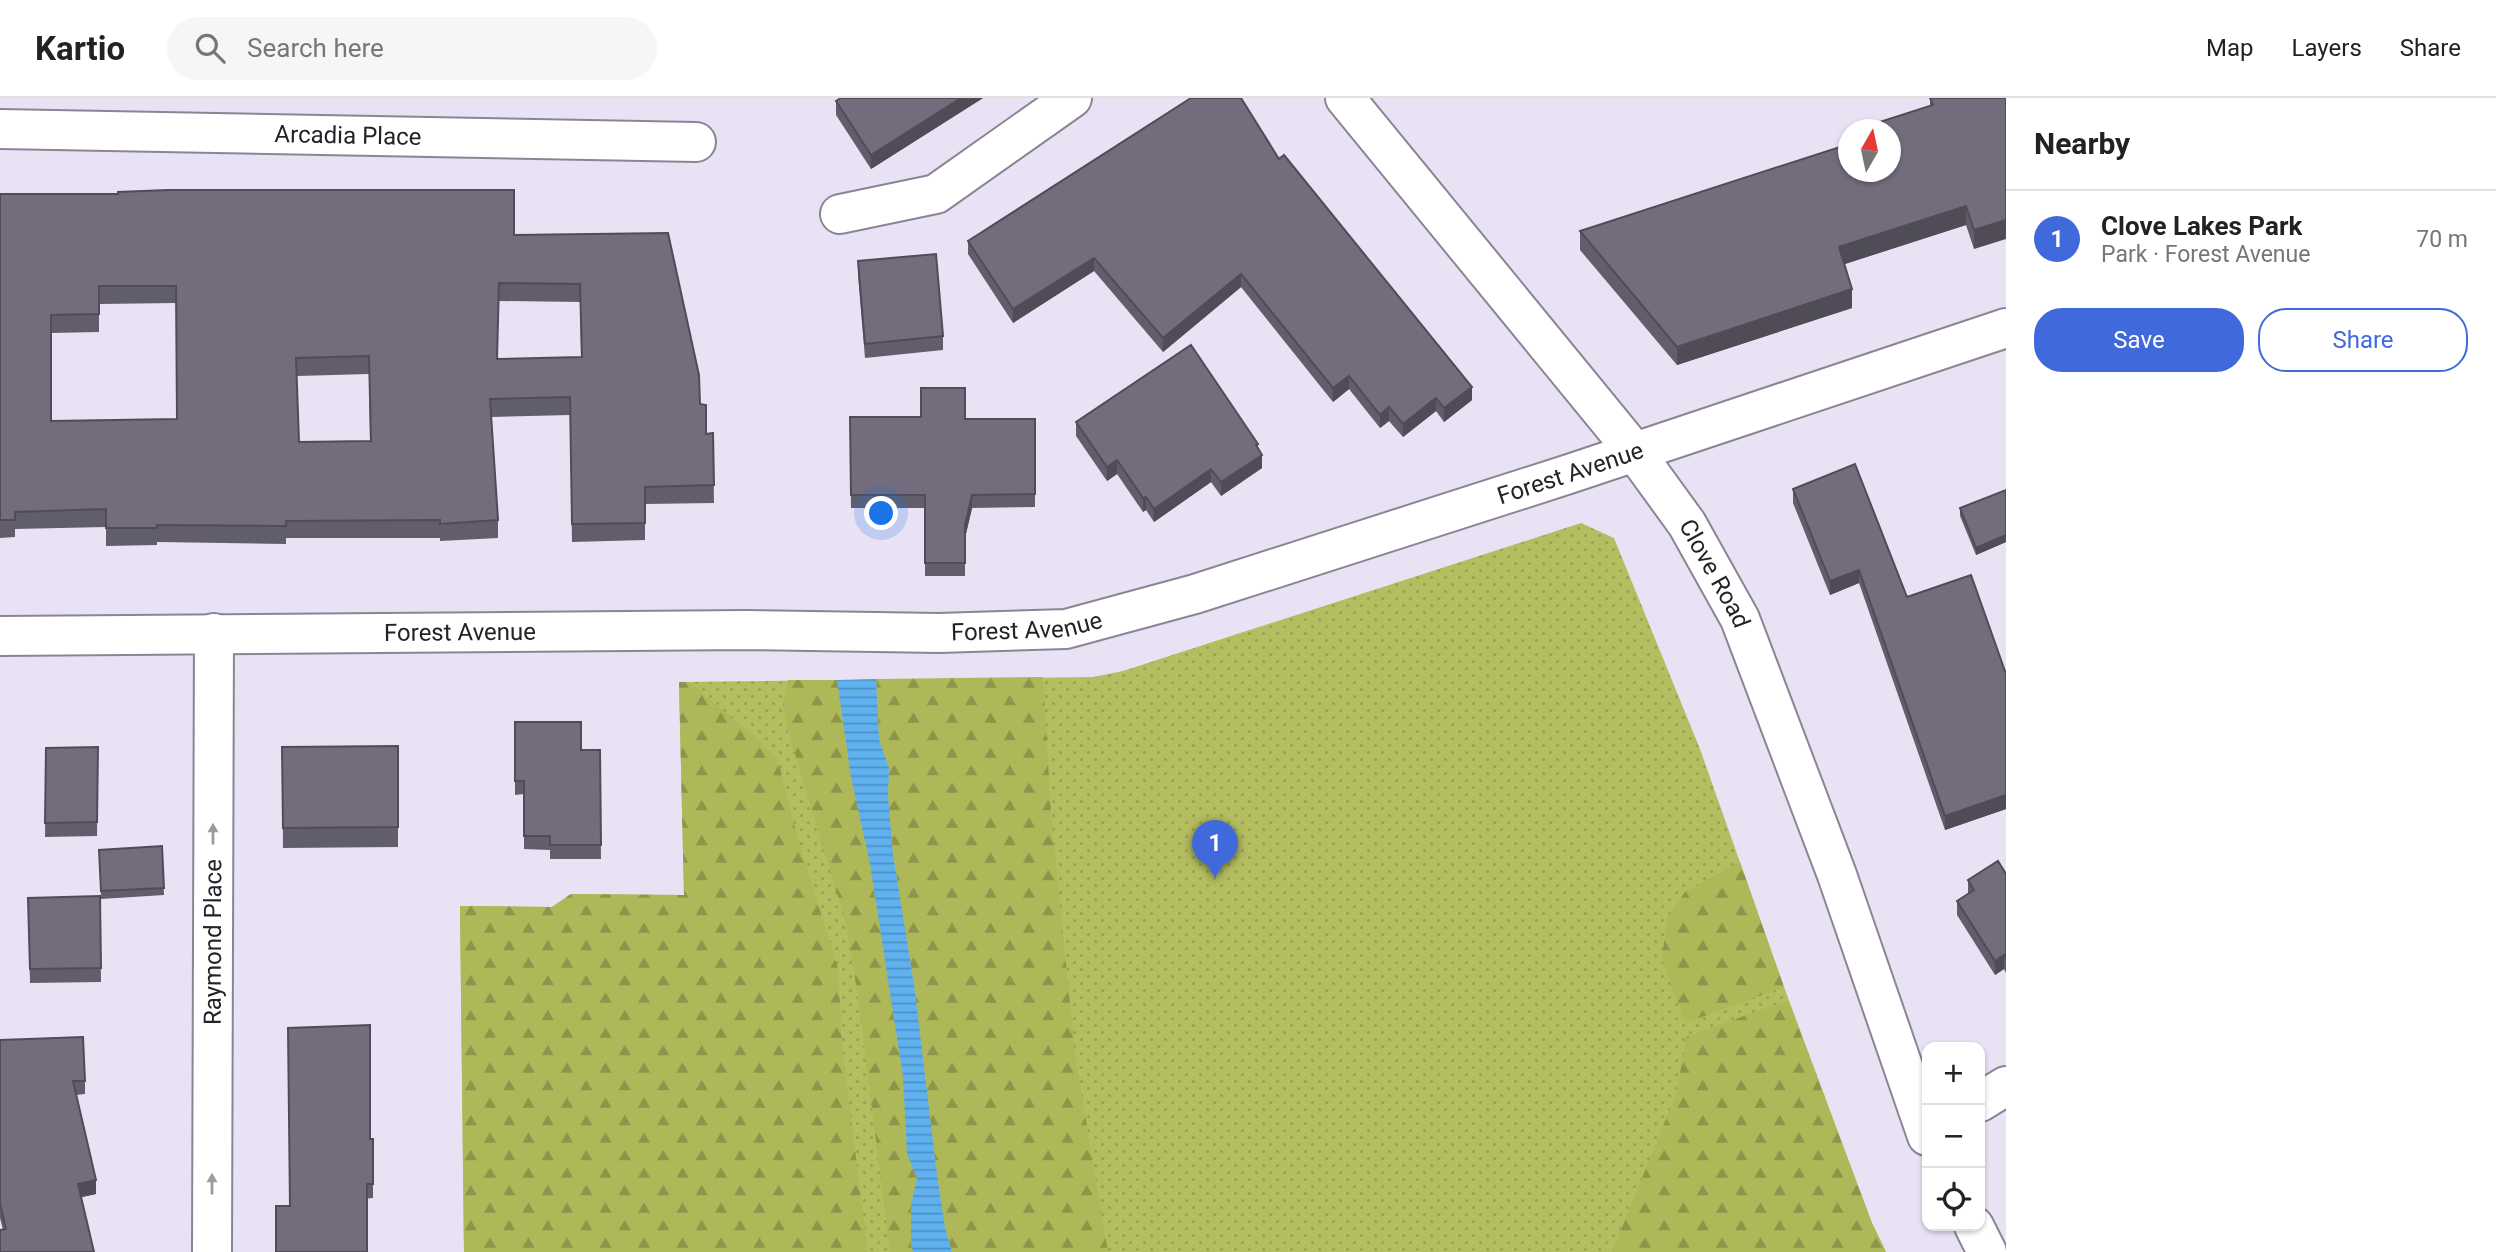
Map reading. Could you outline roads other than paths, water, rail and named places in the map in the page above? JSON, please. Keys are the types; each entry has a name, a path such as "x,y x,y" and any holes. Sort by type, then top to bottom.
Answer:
{"main road":[{"path":"839,215 936,194 1072,98"},
{"name":"Clove Road","path":"1345,98 1634,451 1687,524 1740,619 1837,875 1922,1121"},
{"name":"Arcadia Place","path":"0,129 696,142"},
{"name":"Forest Avenue","path":"0,636 746,629 939,633 1066,629 1195,594 2006,328"},
{"name":"Raymond Place","path":"212,1252 214,633"},
{"path":"1985,1099 2006,1086"},
{"path":"1976,1231 1987,1252"}],"water":[{"path":"876,679 879,740 889,768 888,796 893,855 914,984 945,1228 952,1252 913,1252 911,1244 911,1204 917,1178 907,1154 903,1077 870,864 851,777 837,680"}],"place":[{"name":"Clove Lakes Park","path":"1215,878"}]}
